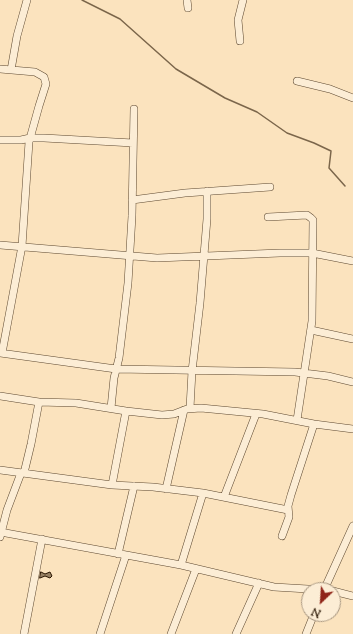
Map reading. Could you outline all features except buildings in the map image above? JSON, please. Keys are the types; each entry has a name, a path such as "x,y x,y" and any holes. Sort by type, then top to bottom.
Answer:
{"street":[{"path":"10,70 17,36 27,0"},
{"path":"187,0 188,8"},
{"path":"240,41 238,20 243,0"},
{"path":"0,69 35,72 44,77 46,81 30,138 22,246 1,353 116,369 305,373 353,382"},
{"path":"297,81 330,89 353,98"},
{"path":"110,408 114,378 119,358 128,283 134,109"},
{"path":"0,140 21,140 30,138 133,143"},
{"path":"132,200 270,187"},
{"path":"166,489 187,409 198,329 207,219 207,192"},
{"path":"268,217 305,215 313,220 311,330 297,420"},
{"path":"0,245 129,257 172,258 312,253 353,261"},
{"path":"311,330 353,339"},
{"path":"0,396 39,402 76,403 162,415 174,414 187,409 201,408 256,414 353,429"},
{"path":"39,402 31,444 23,473 7,510 1,534 42,539 181,565 259,583 290,589 301,589"},
{"path":"112,485 126,411"},
{"path":"224,497 256,414"},
{"path":"282,536 290,517 288,510 294,482 314,424"},
{"path":"0,470 112,485 203,493 288,510"},
{"path":"101,634 122,555 134,486"},
{"path":"181,565 203,493"},
{"path":"328,582 353,526"},
{"path":"24,634 42,539"},
{"path":"171,634 196,569"},
{"path":"236,634 259,583"},
{"path":"341,593 353,596"},
{"path":"306,634 311,622"}],"waterway":[{"path":"82,0 120,19 176,69 225,98 257,112 287,133 331,151 329,168 345,186"}]}
